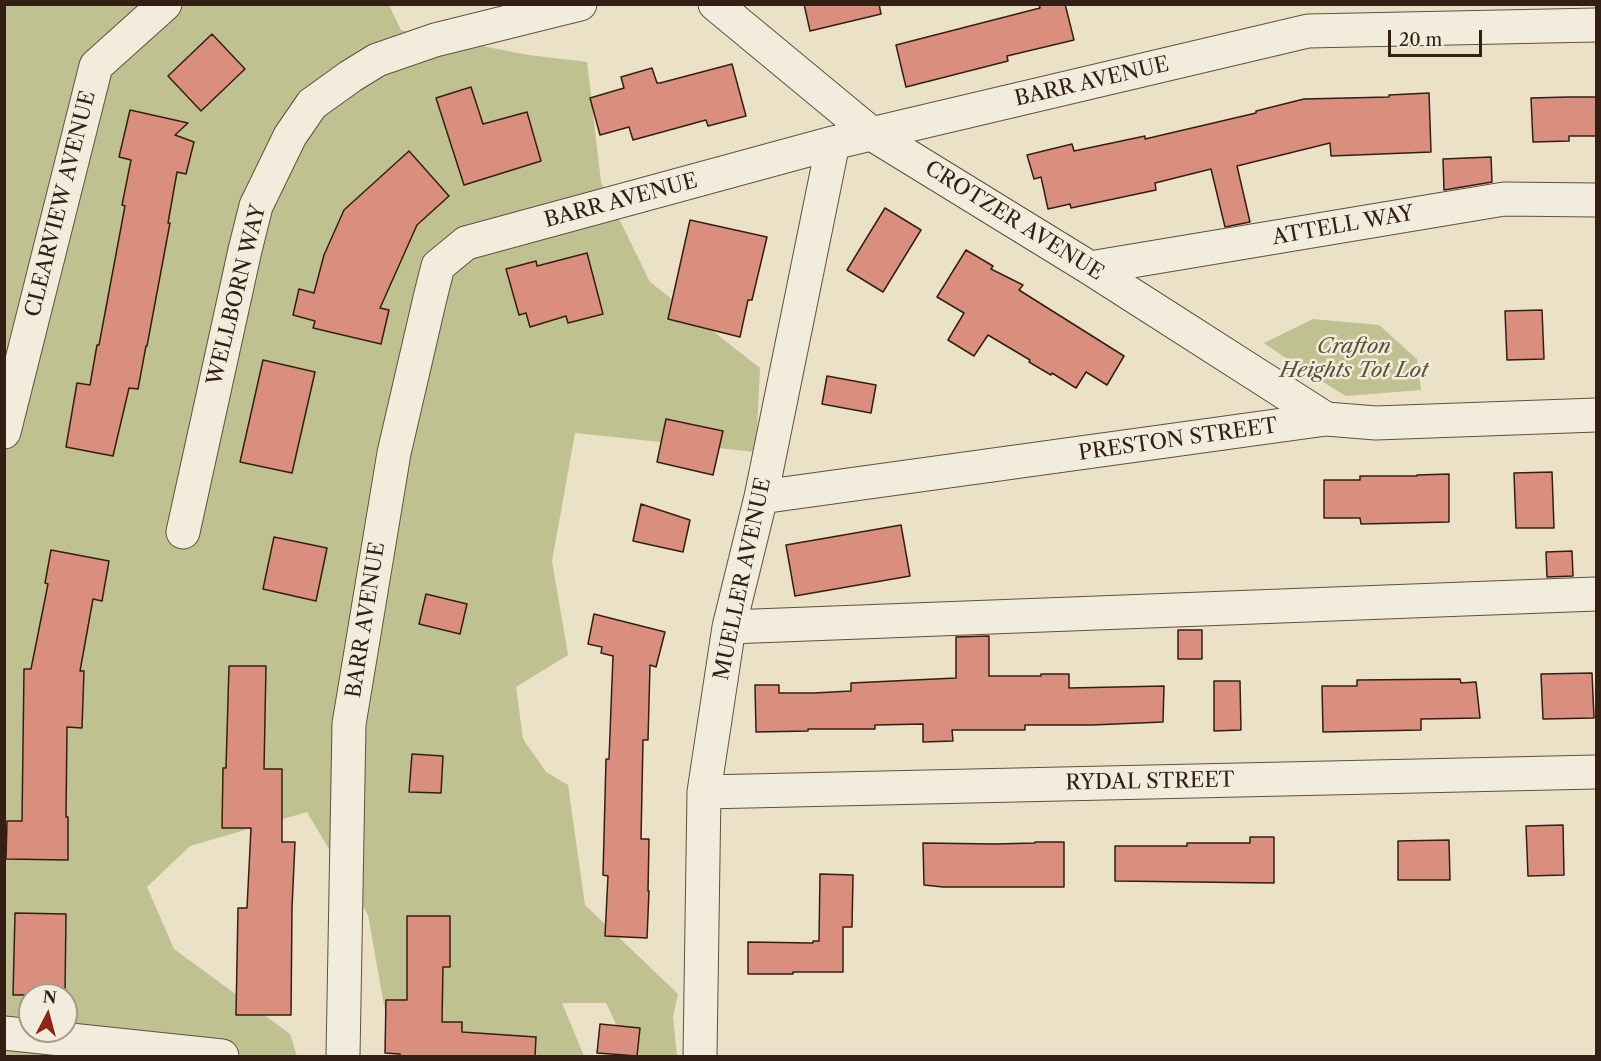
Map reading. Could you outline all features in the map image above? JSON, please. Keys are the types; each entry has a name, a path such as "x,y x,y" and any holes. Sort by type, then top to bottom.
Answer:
{"street":[{"name":"CLEARVIEW AVENUE","path":"4,432 96,66 165,4"},
{"name":"WELLBORN WAY","path":"183,532 256,206 290,136 312,104 377,60 435,40 580,4"},
{"name":"CROTZER AVENUE","path":"715,4 872,134 1090,268 1326,419"},
{"name":"BARR AVENUE","path":"343,1056 349,724 394,453 438,266 466,243 833,143 1308,31 1596,25"},
{"name":"MUELLER AVENUE","path":"700,1056 704,792 729,627 761,497 833,143"},
{"name":"ATTELL WAY","path":"1090,268 1504,199 1596,200"},
{"name":"PRESTON STREET","path":"761,497 1326,419 1376,423 1596,415"},
{"path":"729,627 1596,594"},
{"name":"RYDAL STREET","path":"704,792 1596,772"},
{"path":"4,1033 222,1056"}],"green space":[{"path":"5,5 389,5 401,30 528,55 587,62 601,182 650,282 760,368 756,452 575,433 552,561 568,655 516,687 523,739 546,772 568,785 585,905 678,994 673,1016 677,1056 631,1056 606,1003 562,1003 584,1056 393,1056 368,915 307,812 190,846 147,887 174,949 290,1034 297,1056 5,1056"},
{"name":"Crafton Heights Tot Lot","path":"1313,319 1379,325 1417,359 1421,390 1346,396 1264,343"}],"building":[{"path":"804,4 879,4 881,14 810,31"},
{"path":"1039,4 1065,4 1074,40 1007,56 1008,61 906,87 896,45 1040,8"},
{"path":"212,34 245,69 201,111 168,76"},
{"path":"732,64 746,116 708,126 706,120 633,140 629,127 600,135 590,98 624,88 621,77 652,68 657,83 660,83"},
{"path":"471,87 483,124 527,112 541,161 464,185 436,98"},
{"path":"1429,93 1431,152 1331,156 1330,143 1237,166 1250,222 1225,227 1211,169 1155,183 1156,190 1071,208 1070,204 1048,209 1041,177 1034,179 1027,155 1072,144 1074,151 1145,136 1145,139 1256,113 1256,111 1304,99 1389,97 1389,95"},
{"path":"1596,97 1596,136 1569,136 1569,141 1533,142 1531,98"},
{"path":"130,110 188,123 175,135 194,142 186,174 177,172 168,223 170,223 138,389 129,388 113,456 66,447 77,383 90,385 97,345 99,345 125,206 122,205 131,160 119,157"},
{"path":"409,151 449,196 417,225 380,308 389,310 381,344 313,328 315,321 293,315 299,289 314,293 324,255 344,210"},
{"path":"1491,157 1492,182 1444,190 1443,159"},
{"path":"885,208 921,230 883,292 847,270"},
{"path":"690,220 767,237 752,300 748,300 740,337 668,319"},
{"path":"966,250 993,266 991,269 1023,285 1019,290 1124,356 1107,385 1086,372 1076,388 1029,362 1030,360 988,335 974,356 948,340 964,313 937,297"},
{"path":"587,253 603,314 568,323 566,316 530,327 526,313 519,315 506,269 536,261 537,266"},
{"path":"1542,310 1544,359 1507,360 1505,311"},
{"path":"263,360 315,372 292,473 240,462"},
{"path":"827,376 876,385 871,413 822,404"},
{"path":"666,419 723,431 713,475 657,462"},
{"path":"1552,472 1554,528 1516,528 1514,473"},
{"path":"1449,474 1449,522 1361,524 1360,518 1324,518 1324,480 1360,480 1360,476"},
{"path":"641,504 690,520 683,552 633,541"},
{"path":"901,525 910,576 795,596 786,545"},
{"path":"274,537 327,548 316,601 263,589"},
{"path":"51,550 109,561 102,601 93,599 80,671 84,671 82,728 67,727 68,860 6,859 7,821 22,821 24,669 31,669 48,584 45,583"},
{"path":"1572,551 1573,576 1547,577 1546,552"},
{"path":"426,594 467,604 460,634 419,624"},
{"path":"594,614 665,632 656,667 650,665 648,740 643,740 641,839 649,839 647,938 605,936 608,876 603,875 606,759 609,759 613,656 601,653 602,647 588,644"},
{"path":"1178,630 1202,630 1202,659 1178,659"},
{"path":"989,636 989,676 1069,674 1069,688 1164,686 1163,722 1025,725 1025,730 952,730 953,741 923,742 923,724 875,725 875,729 756,732 755,685 779,685 779,693 814,693 851,691 851,683 956,678 956,637"},
{"path":"229,666 266,666 264,769 282,769 282,842 295,842 291,1015 236,1015 238,908 247,908 251,828 222,828"},
{"path":"1592,673 1594,718 1543,719 1541,674"},
{"path":"1460,679 1461,683 1476,682 1480,718 1421,719 1421,730 1323,732 1322,686 1357,686 1357,680"},
{"path":"1214,681 1240,681 1241,730 1214,731"},
{"path":"412,754 443,756 441,793 409,792"},
{"path":"1563,825 1564,875 1528,876 1526,826"},
{"path":"1250,837 1274,837 1274,883 1115,881 1115,846 1250,843"},
{"path":"1449,840 1450,880 1398,880 1398,841"},
{"path":"1064,842 1064,887 924,885 923,843"},
{"path":"820,874 853,875 852,927 843,927 843,972 748,974 748,942 813,943 813,941 819,941"},
{"path":"15,913 66,914 65,983 18,983 18,995 13,995"},
{"path":"407,916 450,916 450,967 443,967 442,1022 462,1022 462,1032 536,1037 535,1056 400,1056 400,1054 385,1053 386,1000 407,1000"},
{"path":"600,1024 640,1028 637,1056 597,1053"}]}
